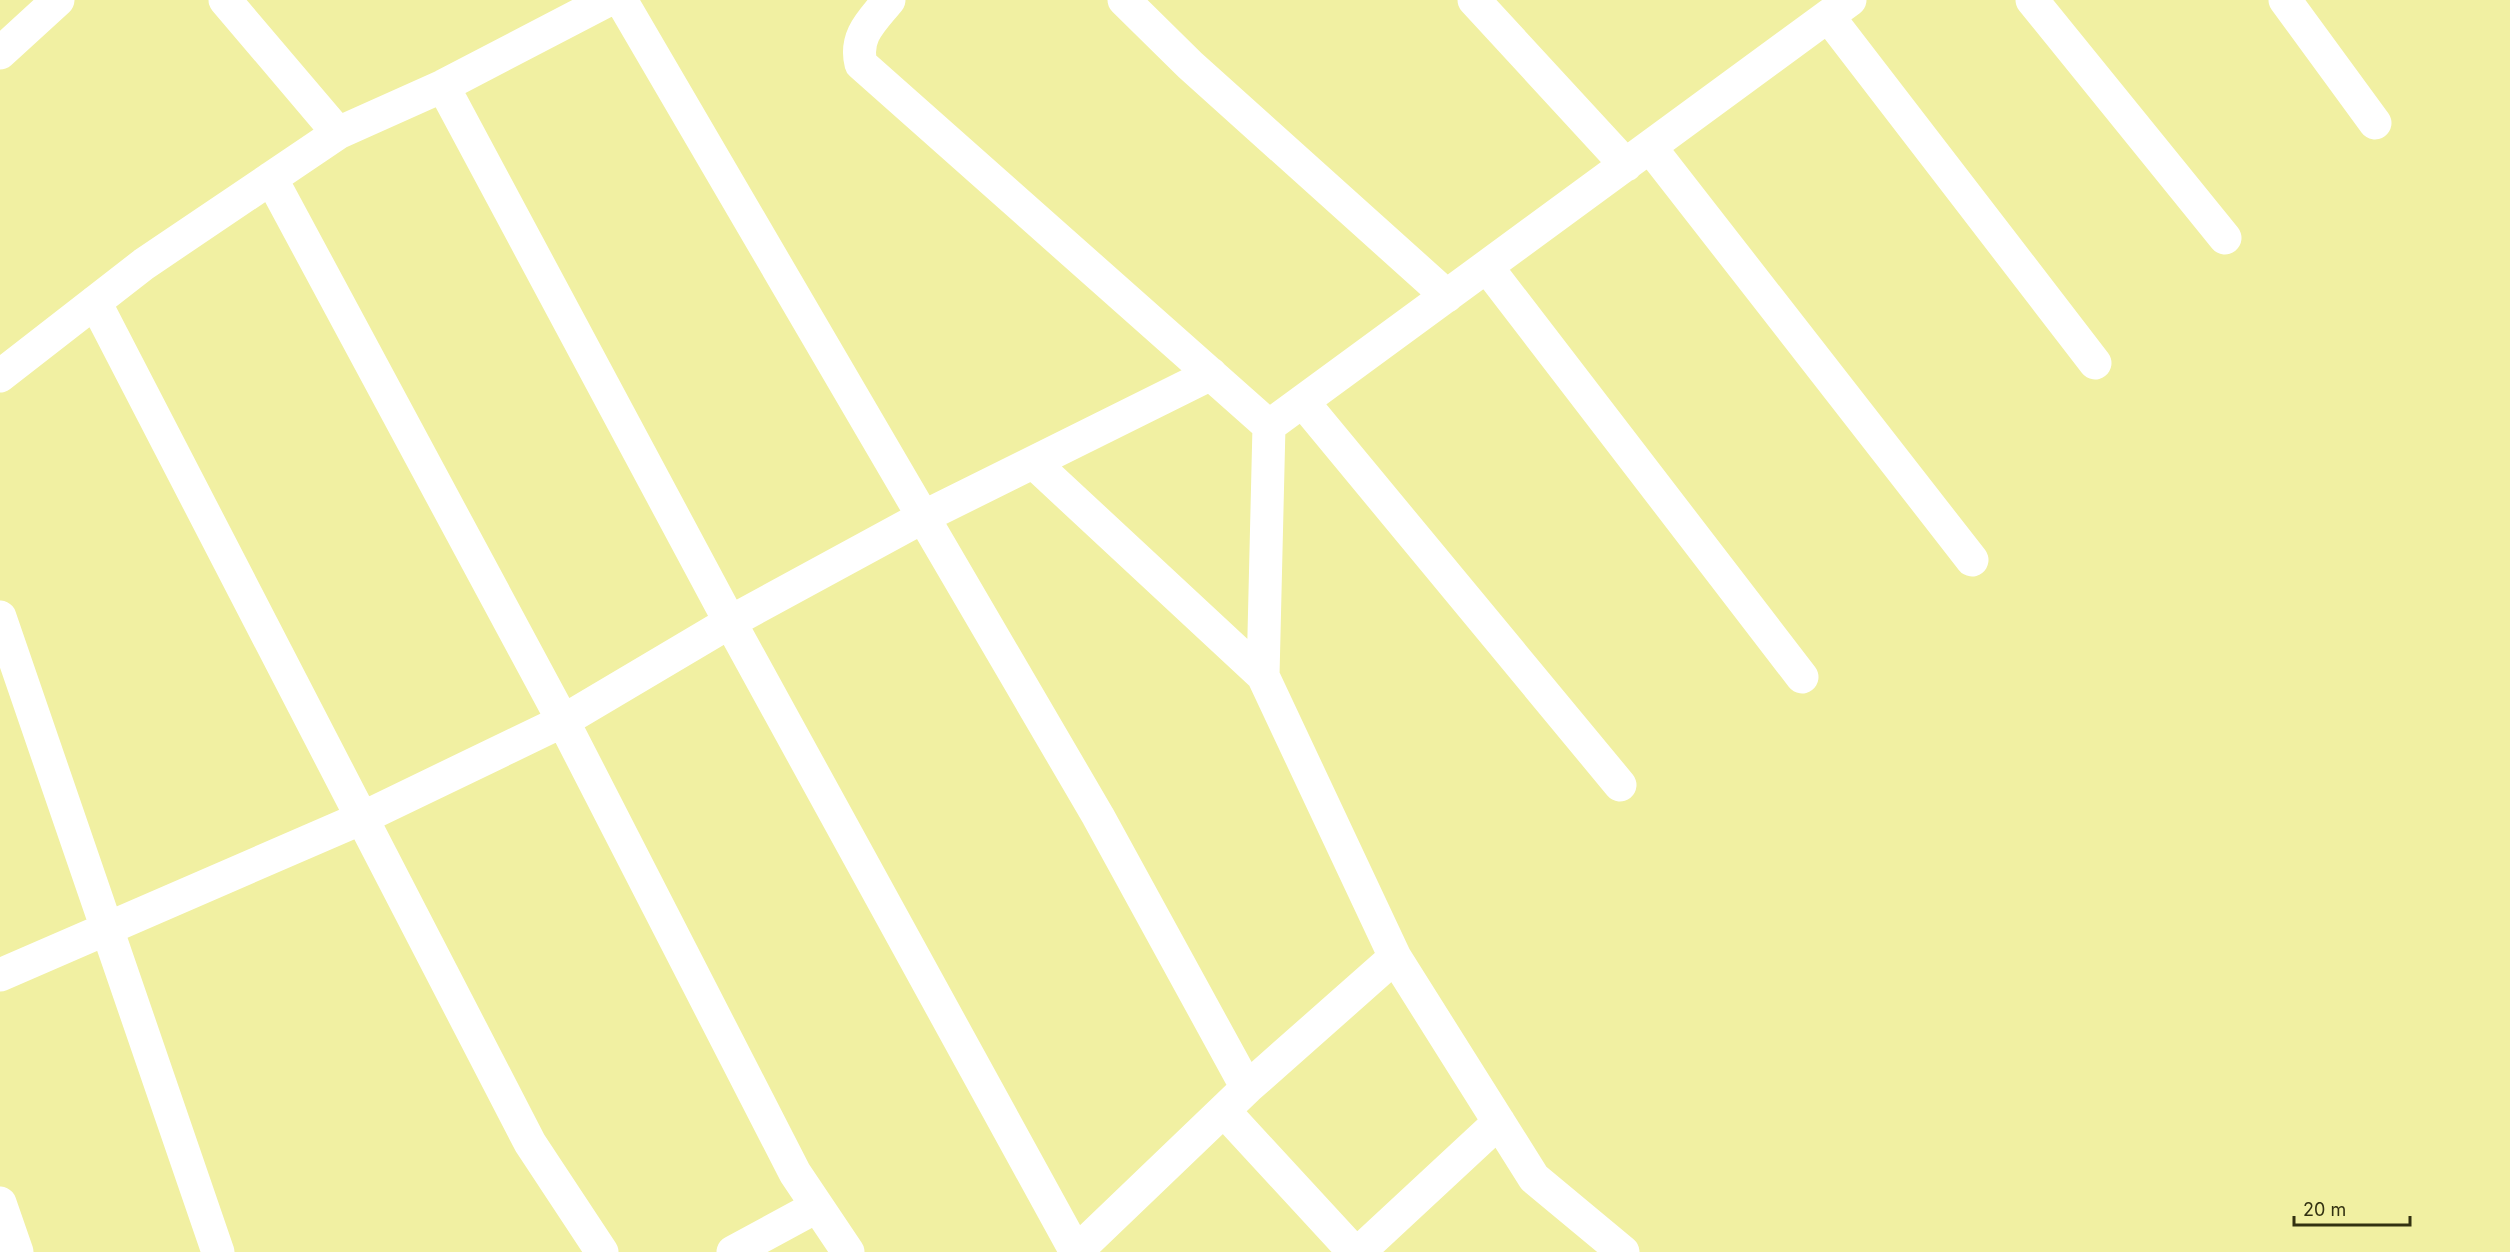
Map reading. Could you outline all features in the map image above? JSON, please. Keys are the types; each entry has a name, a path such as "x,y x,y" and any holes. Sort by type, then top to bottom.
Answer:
{"street":[{"path":"0,53 58,0"},
{"path":"225,0 338,133"},
{"path":"0,376 144,264 338,133 443,86 573,7 608,0"},
{"path":"621,0 1098,816 1236,1099 1354,1252"},
{"path":"889,0 862,33 858,54 861,64 1269,426 1263,676"},
{"path":"1124,0 1190,65 1447,296"},
{"path":"1474,0 1638,156 1971,560"},
{"path":"2032,0 2225,238"},
{"path":"2285,0 2374,123"},
{"path":"1269,426 1839,8 2095,363"},
{"path":"443,86 730,622 1087,1248 1236,1099 1395,957"},
{"path":"272,178 563,721 795,1173 848,1252"},
{"path":"1487,267 1802,677"},
{"path":"95,302 530,1143 602,1252"},
{"path":"0,975 362,818 563,721 730,622 923,517 1212,374"},
{"path":"1302,402 1620,785"},
{"path":"1034,463 1263,676 1395,957 1534,1178 1623,1252"},
{"path":"0,618 218,1252"},
{"path":"1359,1252 1499,1122"},
{"path":"0,1203 18,1252"},
{"path":"733,1252 816,1207"}]}
